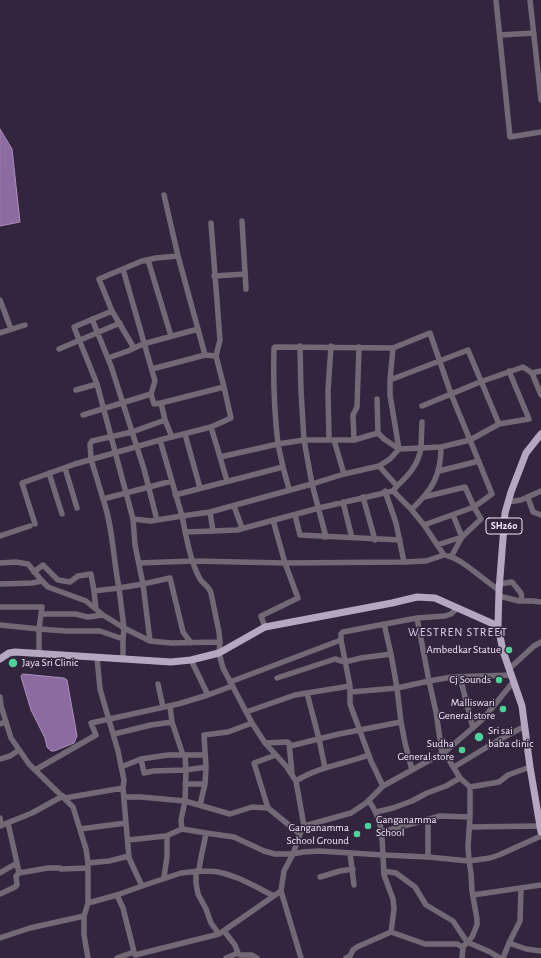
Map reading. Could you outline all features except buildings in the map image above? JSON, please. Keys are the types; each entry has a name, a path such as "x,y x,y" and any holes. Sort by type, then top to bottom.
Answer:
{"main road":[{"name":"SH260","path":"498,626 499,590 505,513 526,453 541,434"},
{"path":"0,659 9,653 39,653 171,662 192,660 219,653 266,627 417,597 435,598 498,626 511,675 522,706 540,829"}],"street":[{"path":"496,0 510,137 541,132"},
{"path":"530,0 541,100"},
{"path":"500,36 534,33"},
{"path":"164,195 178,256 205,355"},
{"path":"242,221 246,289"},
{"path":"0,536 33,525 22,483 114,452 211,427 231,418 216,356 220,340 211,223"},
{"path":"134,348 112,311 99,279 148,260 178,256"},
{"path":"148,260 170,336"},
{"path":"123,269 143,344 152,369 154,381 151,394 154,404 161,404 224,387"},
{"path":"214,276 245,274"},
{"path":"0,300 11,329"},
{"path":"112,311 74,327 97,384 133,519 135,545 143,584 150,641"},
{"path":"92,319 108,358 123,403 150,488 157,520"},
{"path":"59,348 120,323"},
{"path":"0,334 25,325"},
{"path":"108,358 143,344 198,329"},
{"path":"289,490 278,444 274,408 272,385 274,348 300,346 393,348 430,333 451,394 492,494 474,507 424,525"},
{"path":"300,346 304,440 312,484 326,537 324,537"},
{"path":"331,346 328,391 331,440 344,474"},
{"path":"354,440 353,415 357,407 359,347"},
{"path":"393,348 390,380 392,407 399,449"},
{"path":"390,380 468,350 480,382 499,424"},
{"path":"152,369 205,355 216,356"},
{"path":"422,406 480,382 523,367 532,373 541,395"},
{"path":"377,400 378,433 384,439 399,449 442,447 470,440 499,424 529,419 509,371"},
{"path":"532,373 541,371"},
{"path":"76,390 97,384"},
{"path":"83,415 151,394"},
{"path":"161,404 172,437"},
{"path":"123,659 124,628 119,588 114,566 109,516 91,459 91,442 132,432 166,420"},
{"path":"185,532 237,530 395,488 407,477 419,459 422,448 422,422"},
{"path":"211,427 227,481"},
{"path":"220,457 278,444 304,440 354,440 378,433"},
{"path":"185,434 200,488"},
{"path":"160,440 182,516 193,561 200,579 210,588 212,593 220,642 219,653 223,668 252,723 265,743 292,773 296,781 304,826 293,854 284,871 281,891 300,958"},
{"path":"412,509 424,497 439,471 442,447"},
{"path":"133,519 151,521 210,512 234,506 344,474 379,466 390,459 399,449"},
{"path":"439,471 479,461"},
{"path":"379,466 424,525 444,555"},
{"path":"175,495 283,467"},
{"path":"65,468 77,508"},
{"path":"49,473 62,514"},
{"path":"103,499 172,482"},
{"path":"424,497 465,487 481,519 462,537 451,557"},
{"path":"385,491 396,523 404,562"},
{"path":"508,502 515,502 528,498 541,491"},
{"path":"363,497 375,540"},
{"path":"528,498 533,512 541,516"},
{"path":"343,502 352,538"},
{"path":"234,506 242,528"},
{"path":"210,512 214,531"},
{"path":"295,515 300,536 400,540"},
{"path":"453,515 462,537"},
{"path":"266,627 261,616 298,598 285,563 273,520"},
{"path":"437,545 462,537"},
{"path":"139,564 193,561 285,563 404,562 426,561 444,555 451,557 471,569 486,582 499,590 522,601 533,600 541,602"},
{"path":"0,563 16,562 28,564 48,587 86,601 103,615 124,628 150,641 171,643 220,642"},
{"path":"34,572 43,565 58,580 70,582 78,576 91,574 96,609"},
{"path":"94,591 143,584 170,578 183,632 191,643"},
{"path":"0,584 32,583 42,581"},
{"path":"499,590 512,582 521,594 522,601"},
{"path":"0,607 42,607 39,630 39,653"},
{"path":"383,786 369,755 350,704 350,689 341,634 343,632 417,618 445,616 457,608"},
{"path":"41,614 75,614 88,617 103,615"},
{"path":"417,618 443,753 454,767 460,778 470,787 470,827 468,846 477,925 472,937 465,944 462,958"},
{"path":"384,624 397,688 404,743 412,770"},
{"path":"0,625 39,630 100,630 123,639"},
{"path":"35,770 96,735 91,723 170,706 208,695 231,684 341,640"},
{"path":"304,826 351,813 369,801 383,786 443,753 483,719 511,675 534,646 541,642"},
{"path":"277,678 335,659 345,662 391,654"},
{"path":"97,657 100,689 114,734 124,780 123,788 129,856 142,886"},
{"path":"192,660 208,695"},
{"path":"246,712 281,699 307,693 350,689 397,688 428,681 460,677 511,675"},
{"path":"460,677 473,728"},
{"path":"158,684 163,707"},
{"path":"307,693 325,768"},
{"path":"0,697 3,723 11,738 35,770 73,807 86,850 88,865 88,903 84,916 84,935 88,958"},
{"path":"170,706 172,722 184,755 186,770 185,801 181,820 182,829"},
{"path":"114,734 151,725 172,722"},
{"path":"290,746 402,722"},
{"path":"200,805 205,784 206,767 204,735 228,732 252,723"},
{"path":"454,767 525,726"},
{"path":"265,743 287,742 290,746 292,773"},
{"path":"0,759 10,756 19,750"},
{"path":"121,766 141,759 168,755 205,755"},
{"path":"296,781 304,776 325,768 369,755"},
{"path":"276,756 254,763 268,808 300,834"},
{"path":"141,759 144,773 206,767"},
{"path":"470,787 499,782 508,775 530,767"},
{"path":"376,812 412,801 460,778"},
{"path":"185,784 205,784"},
{"path":"0,818 1,826 64,797 123,788"},
{"path":"124,797 185,801 230,814 252,807 268,808"},
{"path":"369,801 376,812 382,832 384,871 393,899 394,909 391,932"},
{"path":"382,832 447,815 470,817"},
{"path":"428,819 428,857"},
{"path":"0,894 18,885 16,876 19,873 8,823"},
{"path":"80,829 126,823"},
{"path":"470,827 540,829"},
{"path":"128,840 167,836 182,829 234,837 264,851 275,854 293,854 319,851 469,860 490,858 541,836"},
{"path":"206,833 204,848 197,871 196,883 198,894 211,923 235,945 240,955"},
{"path":"164,878 167,857 167,836"},
{"path":"350,854 354,885"},
{"path":"19,873 48,868 61,869 88,865 129,856"},
{"path":"0,873 17,864"},
{"path":"320,877 353,869"},
{"path":"88,903 117,895 181,873 197,871 217,872 248,882 274,896"},
{"path":"384,871 396,873 415,887 426,905 453,921 465,944"},
{"path":"473,895 541,885"},
{"path":"346,958 350,956 353,950 357,947 391,932 425,944 465,944 490,952 502,958 520,921 521,888"},
{"path":"117,895 124,908 134,955 222,932 281,891"},
{"path":"0,938 30,928 84,916"},
{"path":"509,943 526,949 541,950"},
{"path":"117,958 134,952"},
{"path":"226,958 240,955 257,958"}],"shaded area":[{"path":"0,129 12,149 20,222 0,226"},
{"path":"23,674 64,678 67,680 77,736 74,743 54,751 51,751 47,747 45,738 31,710 21,676"}],"place":[{"name":"Ambedkar Statue","path":"509,650"},
{"name":"Jaya Sri Clinic","path":"13,663"},
{"name":"Cj Sounds","path":"499,680"},
{"name":"Malliswari General store","path":"503,709"},
{"name":"Sri sai baba clinic","path":"479,737"},
{"name":"Sudha General store","path":"462,750"},
{"name":"Ganganamma School","path":"368,826"},
{"name":"Ganganamma School Ground","path":"357,834"}],"district":[{"name":"WESTREN STREET","path":"458,632"}]}
